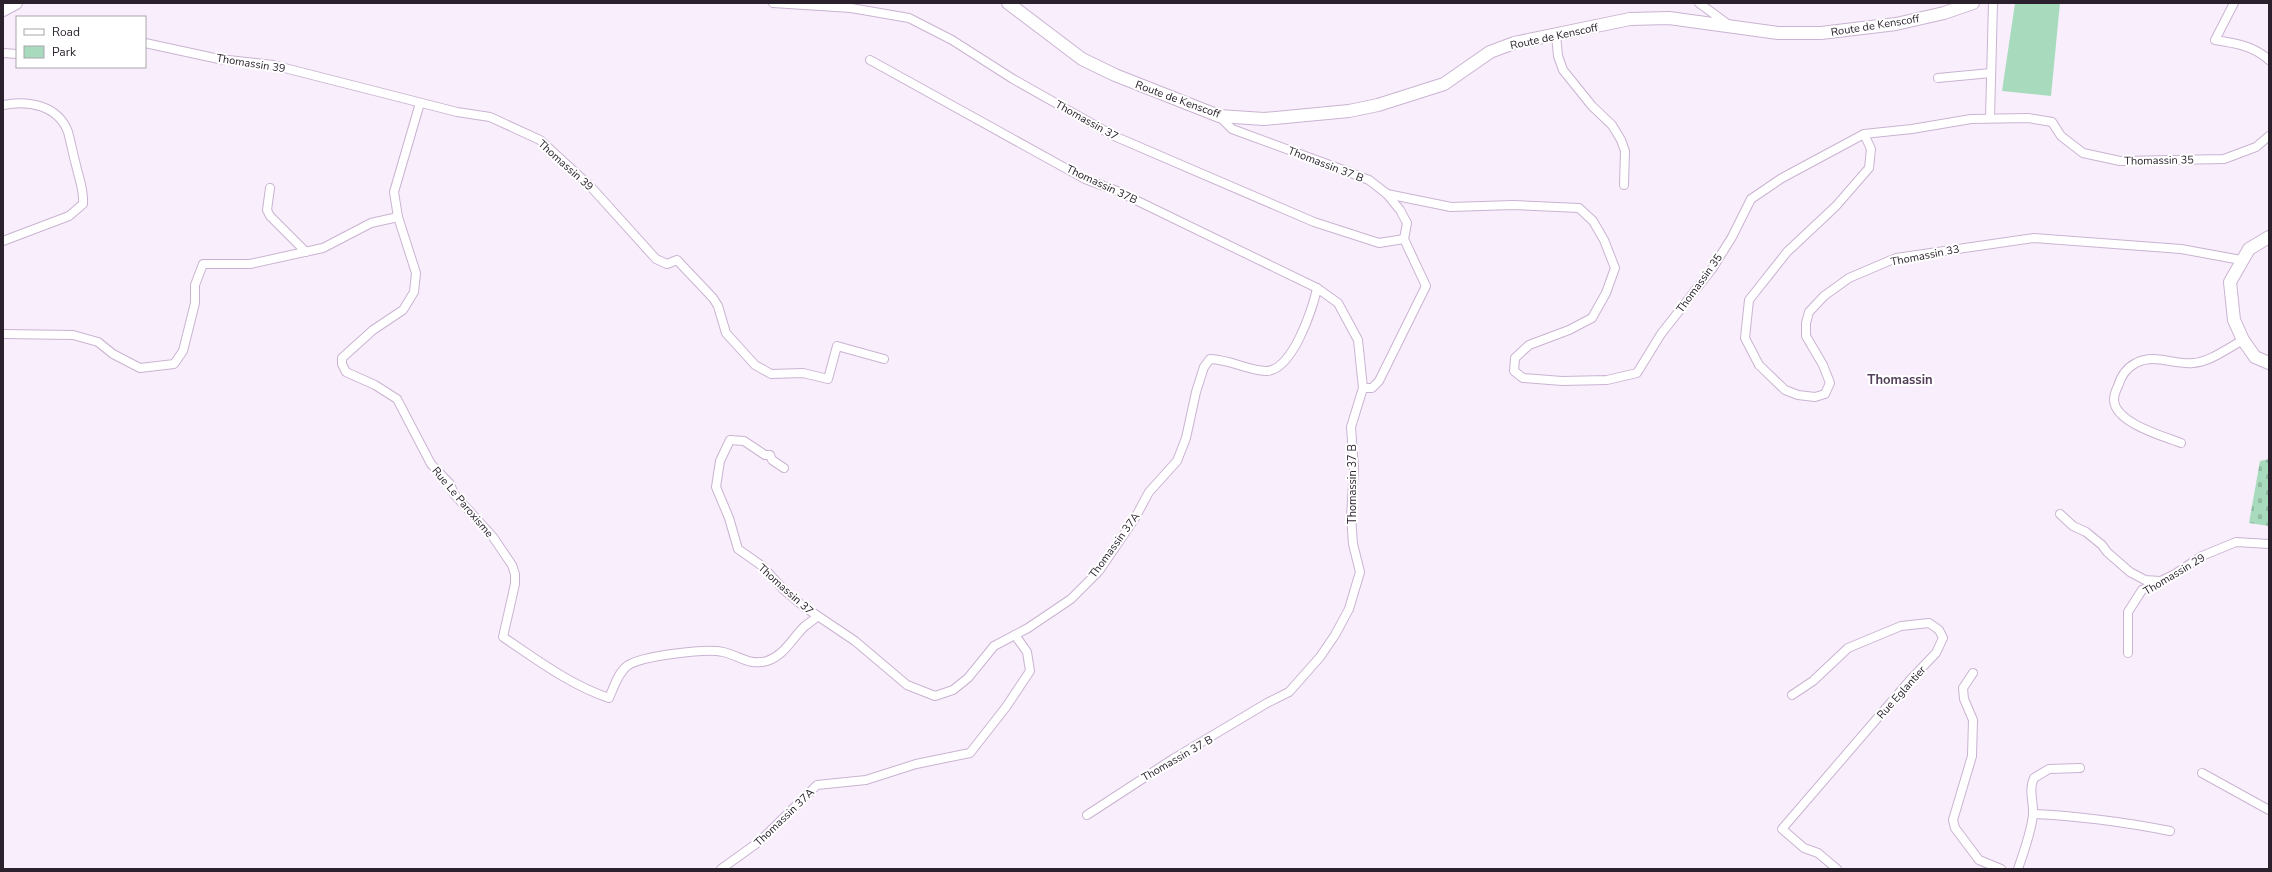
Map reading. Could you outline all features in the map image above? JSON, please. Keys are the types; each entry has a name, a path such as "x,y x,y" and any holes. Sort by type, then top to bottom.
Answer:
{"main road":[{"path":"3,10 16,3"},
{"name":"Route de Kenscoff","path":"1008,3 1082,59 1115,75 1219,116 1264,119 1349,111 1378,105 1444,84 1490,52 1514,43 1630,19 1669,18 1778,33 1821,34 1896,24 1944,13 1973,3"},
{"path":"2269,237 2249,249 2241,260 2230,282 2234,320 2243,340 2255,357 2269,363"}],"street":[{"name":"Thomassin 37","path":"774,3 851,8 909,18 952,40 1013,79 1114,136 1314,222 1379,243 1404,239"},
{"path":"1699,3 1731,27"},
{"path":"1990,118 1993,3"},
{"path":"2234,3 2215,40 2242,45 2260,52 2269,60"},
{"path":"1556,35 1558,56 1564,70 1592,106 1612,125 1621,140 1625,151 1624,186"},
{"name":"Thomassin 39","path":"146,43 219,59 273,65 457,112 490,117 540,140 591,187 656,258 667,264 677,260 713,298 718,306 726,333 755,365 771,374 803,374 828,378 837,346 884,359"},
{"path":"3,53 16,54"},
{"name":"Thomassin 37B","path":"870,60 1085,179 1117,191 1317,288"},
{"path":"1938,78 1991,73"},
{"path":"3,105 18,102 38,105 55,113 67,131 84,190 83,204 69,216 3,241"},
{"path":"3,334 73,336 98,342 113,354 140,368 174,364 183,351 195,303 195,285 202,264 250,264 323,248 371,222 398,217 394,192 420,103"},
{"name":"Thomassin 37 B","path":"1087,815 1173,760 1267,703 1289,692 1320,657 1336,635 1349,609 1360,572 1353,544 1351,516 1354,468 1351,427 1362,388 1372,388 1379,381 1426,286 1404,239 1407,223 1400,210 1387,194 1369,180 1232,129 1219,116"},
{"name":"Thomassin 35","path":"1387,194 1452,207 1513,205 1578,208 1594,221 1604,240 1615,268 1606,293 1592,318 1569,330 1530,345 1515,358 1514,371 1523,378 1562,381 1607,380 1637,373 1661,334 1712,268 1732,237 1751,199 1782,178 1864,134 1912,129 1971,119 2028,118 2052,122 2062,136 2083,153 2120,161 2224,159 2256,147 2269,136"},
{"name":"Thomassin 33","path":"1864,134 1871,148 1869,168 1836,206 1787,252 1749,300 1745,338 1759,365 1785,390 1798,395 1814,397 1824,394 1830,383 1823,365 1806,336 1806,323 1809,312 1824,296 1849,278 1896,258 2034,238 2181,249 2241,260"},
{"path":"270,188 268,210 270,216 306,252"},
{"name":"Rue Le Paroxisme","path":"398,217 416,273 414,292 403,310 373,330 342,358 343,368 346,372 375,385 397,399 432,464 450,484 454,494 494,537 512,565 515,574 514,584 503,637 547,667 586,689 609,698 622,670 630,664 684,652 704,651 723,652 745,662 756,663 780,655 805,626 818,617"},
{"path":"1317,288 1338,303 1358,340 1362,388"},
{"name":"Thomassin 37A","path":"721,869 760,841 817,785 866,780 916,764 970,753 1006,707 1030,671 1027,652 1015,635 1071,599 1099,570 1135,518 1149,492 1177,461 1186,438 1196,392 1204,367 1210,360 1235,362 1246,369 1268,371 1278,367 1291,354 1313,308 1317,288"},
{"path":"2181,443 2136,425 2122,416 2116,408 2114,400 2122,373 2136,362 2152,358 2194,363 2218,354 2243,340"},
{"name":"Thomassin 37","path":"784,468 772,460 770,455 765,455 744,441 730,440 720,461 716,487 729,518 738,549 762,566 784,590 818,617 828,621 855,641 908,685 935,696 953,690 968,678 994,646 1015,635"},
{"path":"2060,514 2073,526 2086,532 2102,545 2107,552 2130,572 2145,580 2161,581"},
{"name":"Thomassin 29","path":"2128,653 2128,612 2142,590 2161,581 2202,556 2236,542 2269,544"},
{"name":"Rue Eglantier","path":"1792,695 1813,681 1848,648 1901,626 1929,623 1940,630 1943,638 1936,654 1911,679 1782,829 1804,848 1818,853 1837,869"},
{"path":"1972,673 1963,688 1964,700 1973,720 1972,756 1952,820 1955,828 1979,860 2001,869"},
{"path":"2018,869 2033,814 2031,789 2034,778 2049,769 2080,768"},
{"path":"2202,773 2269,810"},
{"path":"2033,814 2073,816 2119,821 2170,831"}],"green space":[{"path":"2015,3 2060,3 2051,96 2002,91"},
{"path":"2269,459 2269,526 2249,523 2260,461"}],"district":[{"name":"Thomassin","path":"1900,379"}]}
